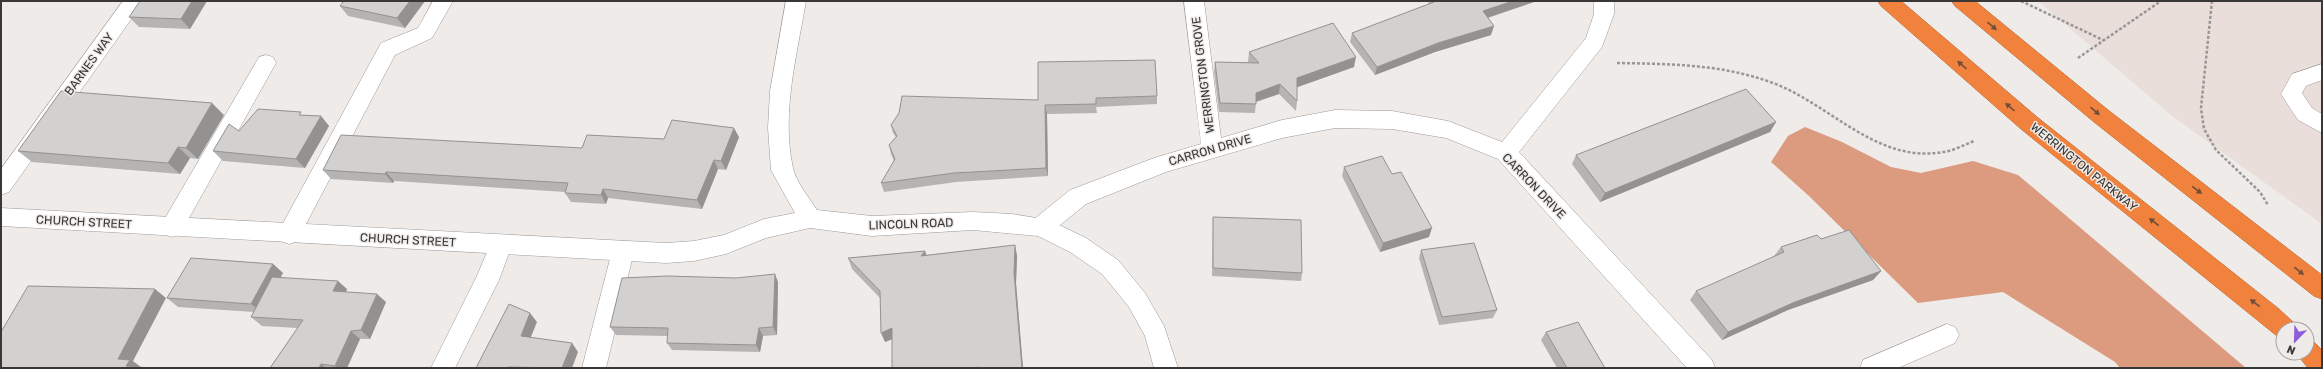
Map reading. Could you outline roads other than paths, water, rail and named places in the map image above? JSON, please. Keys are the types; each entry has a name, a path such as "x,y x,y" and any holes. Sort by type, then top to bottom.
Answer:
{"highway":[{"name":"WERRINGTON PARKWAY","path":"1888,1 2029,123 2276,321"},
{"path":"1962,1 2101,116 2322,289"}],"street":[{"name":"BARNES WAY","path":"1,186 134,1"},
{"path":"289,234 388,49 425,33 443,1"},
{"path":"796,1 780,91 779,128 782,170 810,219"},
{"name":"WERRINGTON GROVE","path":"1194,1 1212,150"},
{"path":"1506,153 1596,41 1604,14 1604,1"},
{"path":"172,227 266,63"},
{"path":"2322,72 2299,80 2291,94 2305,114 2322,124"},
{"name":"CARRON DRIVE","path":"1041,227 1078,197 1162,164 1282,129 1335,119 1392,120 1448,130 1506,153 1703,368"},
{"name":"CHURCH STREET","path":"1,217 289,234 666,253 694,251 726,244 764,229 810,219"},
{"name":"LINCOLN ROAD","path":"810,219 872,226 973,221 1012,223 1041,227 1078,245 1110,267 1137,300 1156,333 1166,368"},
{"path":"443,368 487,280 501,245"},
{"path":"594,368 623,251"},
{"path":"1872,368 1947,335"}]}
